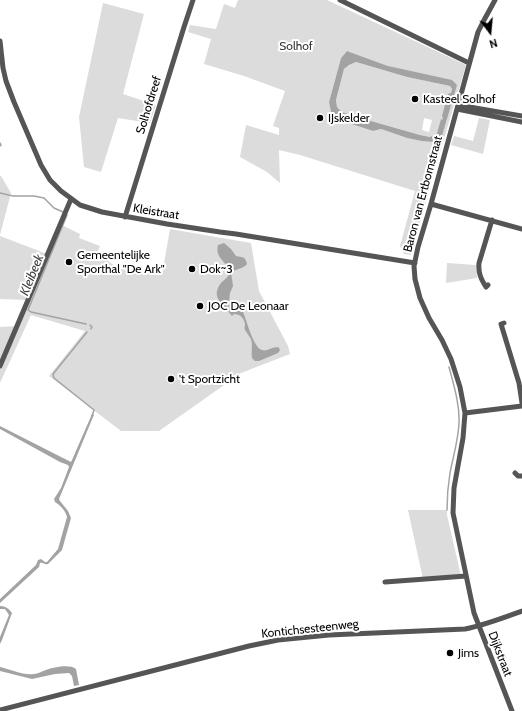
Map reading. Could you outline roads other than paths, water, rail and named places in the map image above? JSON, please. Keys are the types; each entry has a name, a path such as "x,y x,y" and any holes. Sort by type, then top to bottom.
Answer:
{"street":[{"name":"Solhofdreef","path":"125,217 193,0"},
{"path":"340,0 469,63"},
{"name":"Baron van Ertbornstraat","path":"478,626 453,513 454,488 463,438 465,413 460,387 451,359 420,298 415,279 415,263 418,247 478,32 495,0"},
{"name":"Kleistraat","path":"0,41 1,59 6,81 41,165 50,180 61,191 80,205 92,210 125,217 228,232 415,263"},
{"path":"458,107 462,105 522,116"},
{"path":"458,107 522,122"},
{"path":"0,366 71,199"},
{"path":"431,204 522,228"},
{"path":"488,286 486,287 480,278 479,263 492,220"},
{"path":"465,413 522,404 519,383 501,324 504,323"},
{"path":"515,473 518,476 522,476"},
{"path":"385,582 466,576"},
{"name":"Kontichsesteenweg","path":"0,710 249,646 278,640 329,635 465,629 494,622 522,611"},
{"name":"Dijkstraat","path":"478,626 512,711"}],"waterway":[{"name":"Kleibeek","path":"0,193 13,196 34,196 44,198 54,208 63,212"},
{"name":"Kleibeek","path":"67,215 28,310 31,312 86,324"},
{"name":"Kleibeek","path":"90,325 92,327 91,329"},
{"name":"Kleibeek","path":"87,332 53,374 54,378 94,410 92,416"},
{"path":"447,510 449,478 457,443 459,424 458,403 449,367"}],"place":[{"name":"Kasteel Solhof","path":"415,99"},
{"name":"IJskelder","path":"320,118"},
{"name":"Gemeentelijke Sporthal \"De Ark\"","path":"69,262"},
{"name":"Dok~3","path":"192,269"},
{"name":"JOC De Leonaar","path":"200,306"},
{"name":"'t Sportzicht","path":"171,379"},
{"name":"Jims","path":"450,653"}],"park label":[{"name":"Solhof","path":"296,46"}]}
